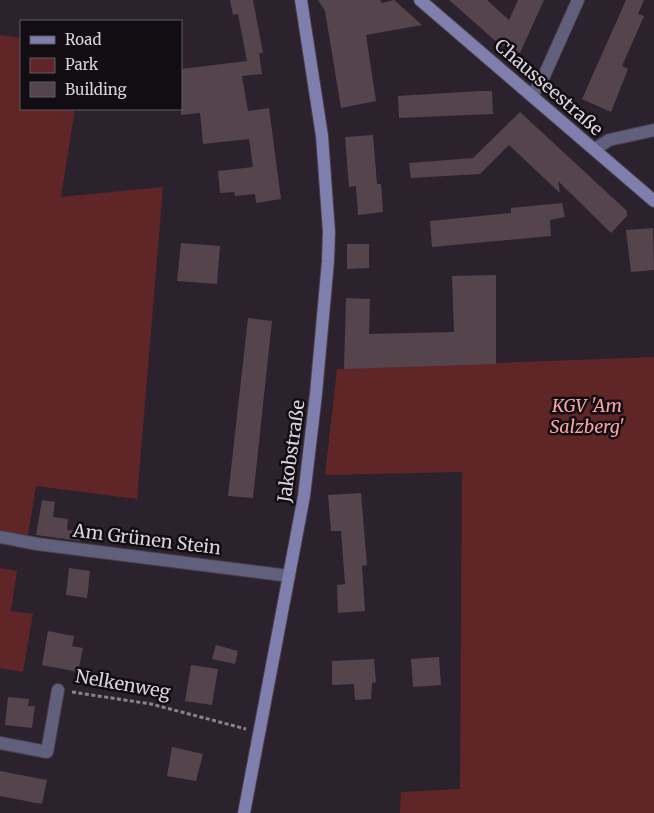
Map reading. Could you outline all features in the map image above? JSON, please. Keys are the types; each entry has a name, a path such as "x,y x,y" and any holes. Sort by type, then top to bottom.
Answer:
{"street":[{"name":"Jakobstraße","path":"244,813 304,496 316,394 329,232 322,136 301,0"},
{"name":"Chausseestraße","path":"420,0 654,201"},
{"path":"532,96 544,76 578,0"},
{"path":"595,149 609,140 654,130"},
{"name":"Am Grünen Stein","path":"0,537 37,544 289,576"},
{"name":"Nelkenweg","path":"0,743 46,752 58,690"}],"path":[{"name":"Nelkenweg","path":"58,690 151,704 259,731"}],"green space":[{"path":"0,35 20,38 20,110 75,110 61,197 163,187 137,499 36,486 28,535 0,530"},
{"name":"KGV 'Am Salzberg'","path":"654,357 654,813 400,813 401,792 460,789 462,472 325,475 337,369"},
{"path":"0,568 17,571 11,611 33,614 23,672 0,668"}],"building":[{"path":"230,0 253,0 263,53 259,53 262,74 242,76 248,111 269,108 281,199 256,203 255,194 235,196 234,192 220,193 218,171 253,167 249,139 203,144 200,113 181,115 182,69 247,61 238,14 233,15"},
{"path":"318,0 380,0 382,3 394,0 422,25 366,35 376,101 341,108 325,11"},
{"path":"449,0 487,0 509,20 518,0 544,0 520,53 499,44"},
{"path":"626,0 644,0 638,14 644,16 622,66 628,69 611,112 582,99"},
{"path":"492,91 493,114 399,118 398,96"},
{"path":"520,112 627,211 627,216 611,233 558,181 560,193 509,145 480,174 411,178 409,163 473,158"},
{"path":"373,135 377,184 381,184 383,212 358,215 356,186 349,187 345,137"},
{"path":"562,203 565,217 550,220 551,236 432,247 430,221 511,213 511,208"},
{"path":"653,228 654,270 631,272 626,230"},
{"path":"181,243 220,246 217,284 177,281"},
{"path":"347,244 369,244 369,268 347,269"},
{"path":"496,275 496,364 344,369 346,298 370,299 369,334 454,332 452,276"},
{"path":"248,318 272,321 253,498 228,496"},
{"path":"361,493 367,565 362,566 365,611 338,613 337,585 345,584 341,531 331,531 328,495"},
{"path":"42,500 55,502 53,517 68,519 67,530 81,531 80,541 36,535"},
{"path":"69,568 90,571 87,598 66,595"},
{"path":"48,631 74,636 72,646 83,648 78,672 42,665"},
{"path":"216,645 238,651 235,664 212,659"},
{"path":"439,657 441,685 413,687 411,659"},
{"path":"374,659 376,682 372,683 371,699 355,700 354,684 332,685 332,661"},
{"path":"191,665 218,669 212,705 185,701"},
{"path":"8,697 29,699 28,706 35,706 32,728 5,725"},
{"path":"172,747 203,754 196,781 167,776"},
{"path":"0,771 47,780 42,804 0,796"}]}
